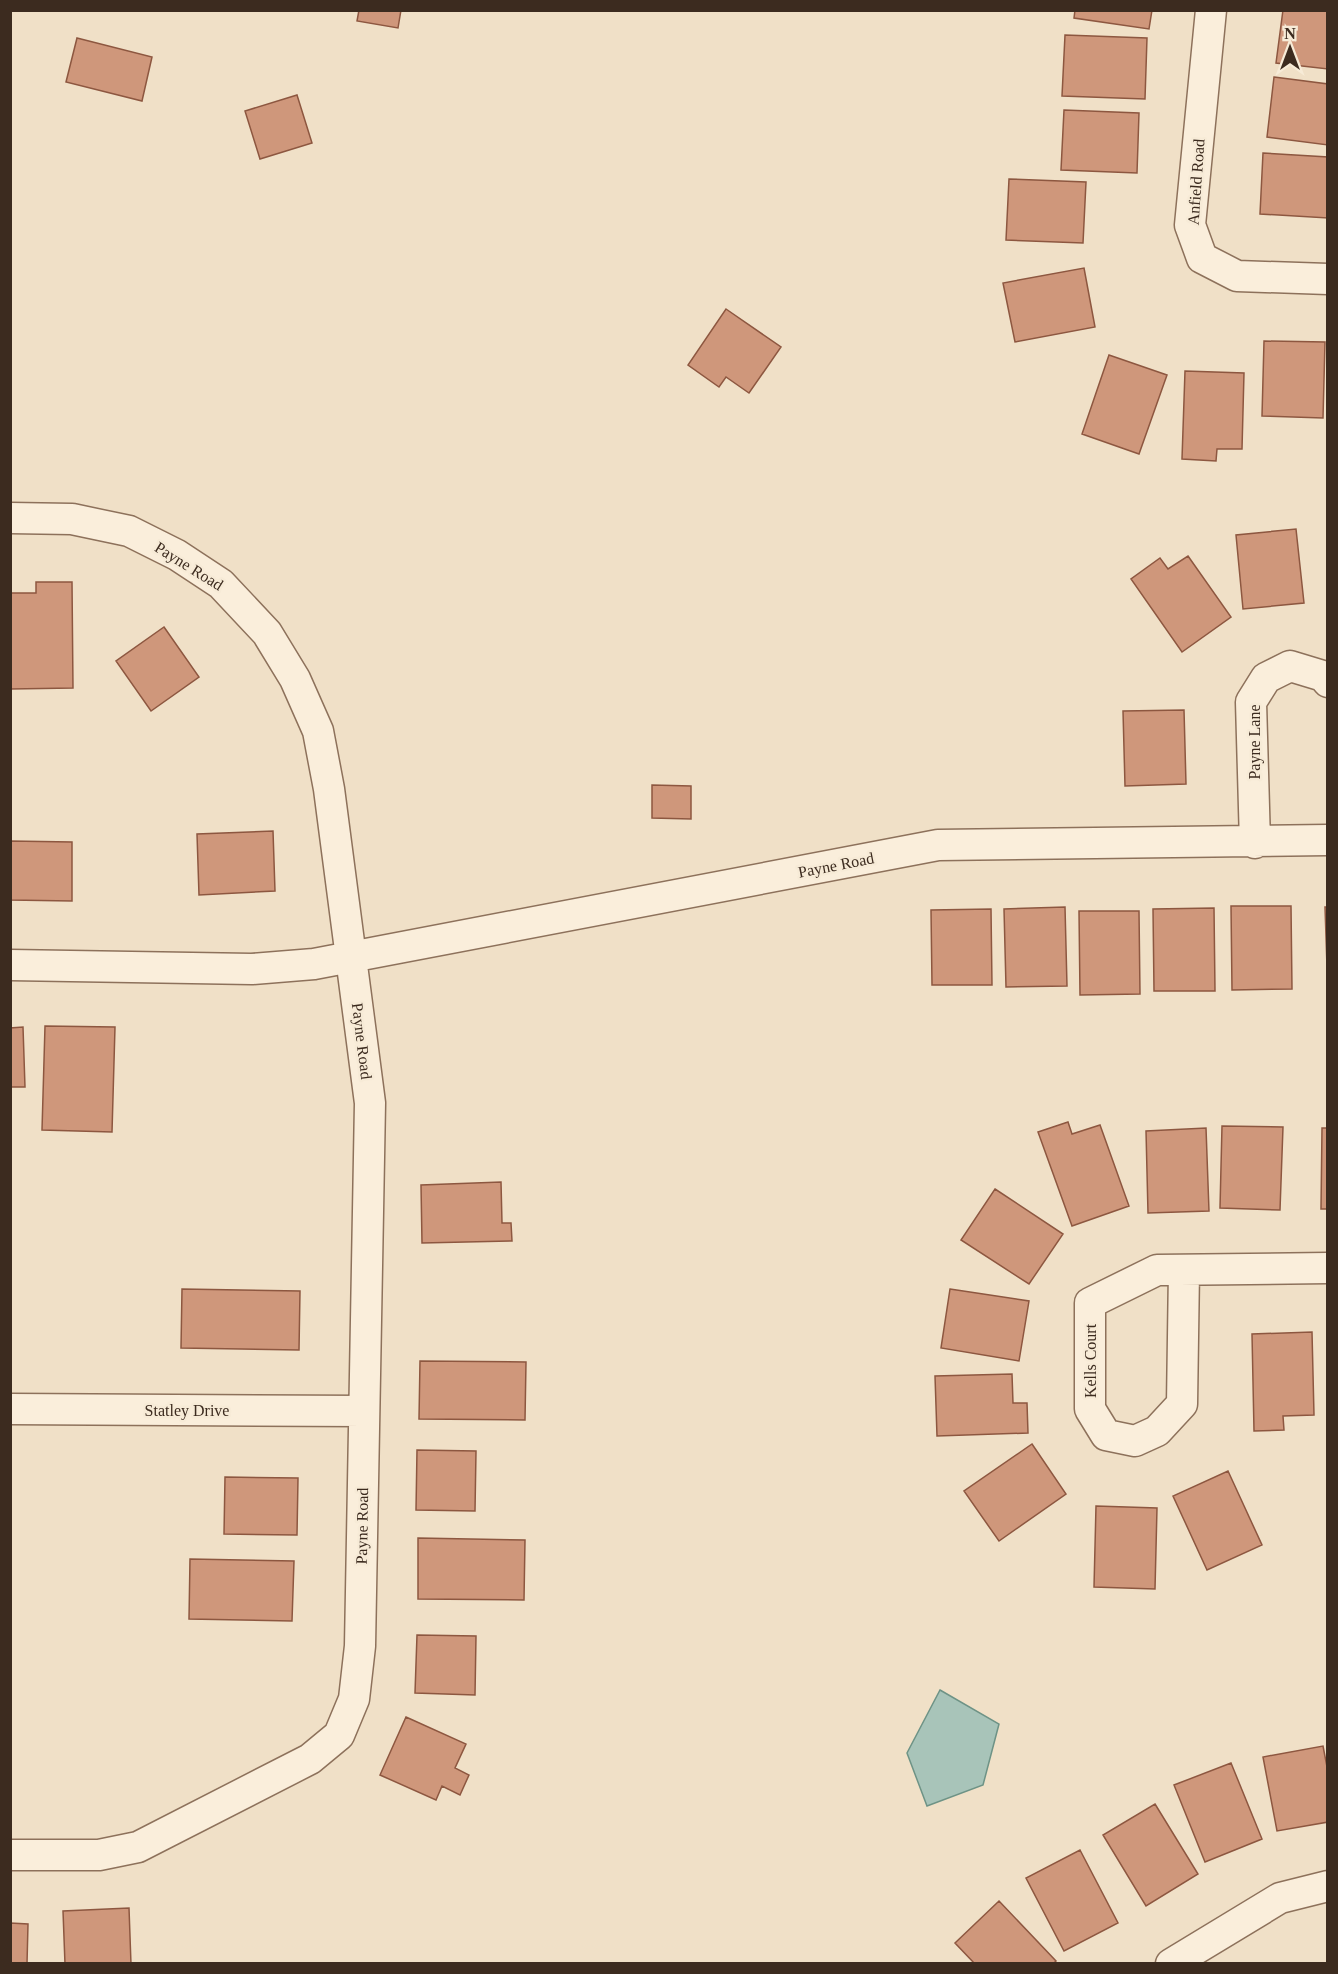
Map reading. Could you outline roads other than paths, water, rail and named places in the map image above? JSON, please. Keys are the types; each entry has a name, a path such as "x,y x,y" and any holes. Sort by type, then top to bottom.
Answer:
{"street":[{"name":"Anfield Road","path":"1211,10 1190,225 1202,258 1237,276 1328,279"},
{"name":"Payne Road","path":"10,518 72,519 129,531 177,555 221,584 267,633 295,679 318,731 329,789 370,1103 360,1646 354,1699 339,1735 310,1760 138,1847 99,1855 10,1855"},
{"name":"Payne Lane","path":"1255,843 1251,702 1266,678 1290,666 1323,676 1328,682"},
{"name":"Payne Road","path":"10,965 252,969 314,964 938,846 1255,843 1328,840"},
{"name":"Kells Court","path":"1184,1270 1182,1404 1157,1431 1135,1441 1106,1435 1090,1408 1090,1303 1156,1270 1328,1268"},
{"name":"Statley Drive","path":"10,1409 364,1411"},
{"path":"1171,1964 1280,1898 1328,1886"}]}
